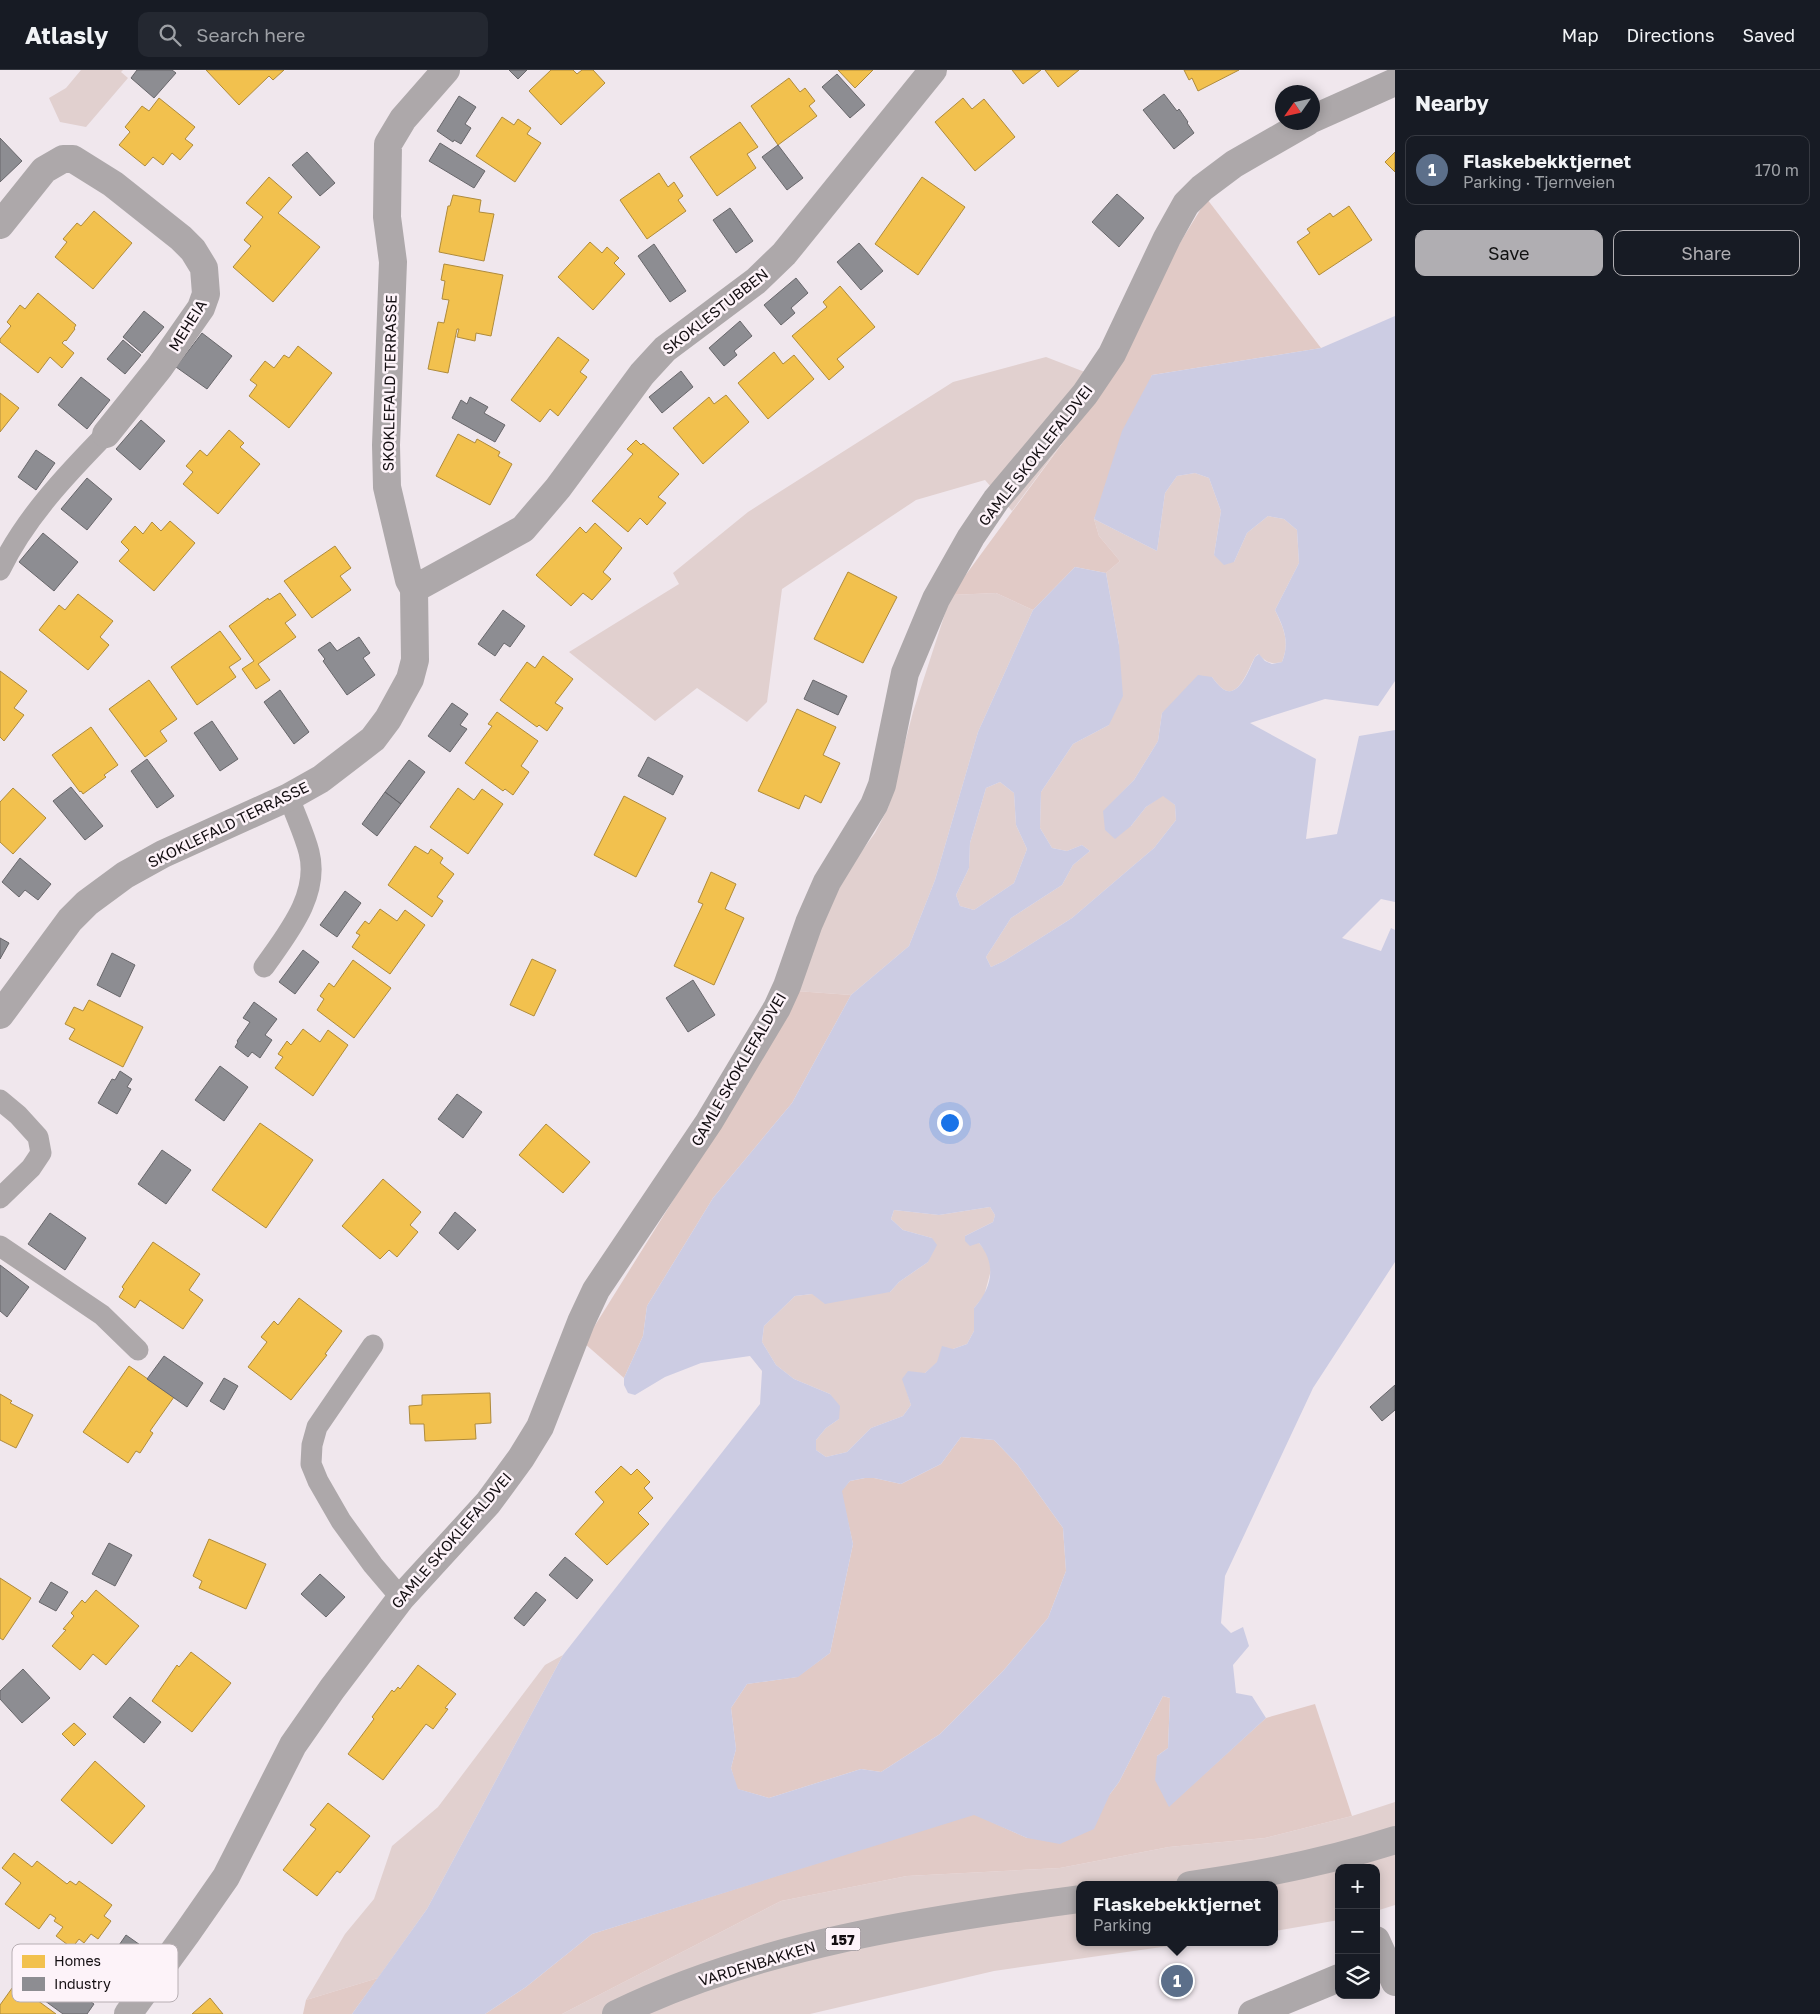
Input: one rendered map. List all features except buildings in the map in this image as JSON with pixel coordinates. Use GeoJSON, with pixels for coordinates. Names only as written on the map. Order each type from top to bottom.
{"type":"FeatureCollection","features":[{"type":"Feature","properties":{"kind":"main road"},"geometry":{"type":"LineString","coordinates":[[1214,1881],[1302,1866],[1349,1862],[1395,1840]]}},
{"type":"Feature","properties":{"kind":"main road","name":"VARDENBAKKEN"},"geometry":{"type":"LineString","coordinates":[[616,2014],[726,1970],[814,1945],[906,1926],[1076,1900]]}},
{"type":"Feature","properties":{"kind":"street","name":"SKOKLEFALD TERRASSE"},"geometry":{"type":"LineString","coordinates":[[0,1015],[70,920],[87,903],[125,875],[163,854],[289,797],[321,779],[372,739],[388,719],[410,679],[415,660],[414,589],[409,580],[387,487],[386,445],[393,262],[387,217],[388,144],[403,119],[446,70]]}},
{"type":"Feature","properties":{"kind":"street","name":"SKOKLESTUBBEN"},"geometry":{"type":"LineString","coordinates":[[414,589],[523,529],[558,488],[642,374],[665,349],[756,280],[784,254],[933,70]]}},
{"type":"Feature","properties":{"kind":"street"},"geometry":{"type":"LineString","coordinates":[[1320,115],[1395,82]]}},
{"type":"Feature","properties":{"kind":"street","name":"GAMLE SKOKLEFALDVEI"},"geometry":{"type":"LineString","coordinates":[[178,1945],[226,1877],[293,1745],[338,1681],[401,1598],[488,1503],[521,1458],[540,1427],[581,1322],[596,1290],[610,1266],[709,1122],[777,1008],[809,922],[827,882],[874,805],[882,784],[905,673],[936,600],[971,537],[996,500],[1085,394],[1112,354],[1167,238],[1186,204],[1202,188],[1234,164],[1293,130]]}},
{"type":"Feature","properties":{"kind":"street","name":"MEHEIA"},"geometry":{"type":"LineString","coordinates":[[0,225],[44,170],[63,159],[73,159],[113,184],[181,238],[193,250],[204,268],[206,294],[201,308],[159,368],[106,434]]}},
{"type":"Feature","properties":{"kind":"street"},"geometry":{"type":"LineString","coordinates":[[1379,1954],[1395,1982]]}},
{"type":"Feature","properties":{"kind":"street"},"geometry":{"type":"LineString","coordinates":[[1252,2014],[1335,1980]]}},
{"type":"Feature","properties":{"kind":"street","name":"GAMLE SKOKLEFALDVEI"},"geometry":{"type":"LineString","coordinates":[[128,2014],[137,2002]]}},
{"type":"Feature","properties":{"kind":"lane","name":"MEHEIA"},"geometry":{"type":"LineString","coordinates":[[0,570],[25,529],[68,474],[106,434]]}},
{"type":"Feature","properties":{"kind":"lane"},"geometry":{"type":"LineString","coordinates":[[264,967],[299,914],[309,890],[309,852],[289,797]]}},
{"type":"Feature","properties":{"kind":"lane"},"geometry":{"type":"LineString","coordinates":[[0,1100],[18,1115],[38,1137],[41,1153],[31,1168],[0,1198]]}},
{"type":"Feature","properties":{"kind":"lane"},"geometry":{"type":"LineString","coordinates":[[0,1246],[102,1316],[138,1350]]}},
{"type":"Feature","properties":{"kind":"lane"},"geometry":{"type":"LineString","coordinates":[[373,1344],[317,1427],[312,1445],[311,1464],[318,1481],[341,1521],[373,1565],[401,1598]]}},
{"type":"Feature","properties":{"kind":"shaded area"},"geometry":{"type":"Polygon","coordinates":[[[81,70],[123,70],[121,72],[128,78],[86,127],[60,122],[49,98],[66,88],[81,70]]]}},
{"type":"Feature","properties":{"kind":"shaded area"},"geometry":{"type":"Polygon","coordinates":[[[1207,199],[1321,348],[1152,375],[1094,519],[1099,536],[1120,561],[1106,573],[1075,567],[1033,610],[996,593],[951,595],[1108,381],[1149,293],[1207,199]]]}},
{"type":"Feature","properties":{"kind":"shaded area"},"geometry":{"type":"Polygon","coordinates":[[[1046,357],[1108,381],[1012,511],[985,480],[916,500],[782,589],[767,702],[747,722],[697,688],[655,721],[569,652],[679,584],[673,573],[748,512],[953,382],[1046,357]]]}},
{"type":"Feature","properties":{"kind":"shaded area"},"geometry":{"type":"Polygon","coordinates":[[[1195,473],[1209,478],[1221,511],[1214,555],[1234,562],[1247,533],[1268,516],[1284,519],[1297,530],[1299,563],[1275,610],[1286,642],[1282,662],[1269,662],[1258,654],[1243,681],[1234,690],[1223,689],[1212,677],[1162,713],[1158,741],[1134,780],[1104,811],[1131,826],[1146,807],[1163,795],[1175,805],[1176,820],[1154,848],[1072,918],[1004,961],[991,967],[986,957],[1011,918],[1062,885],[1073,865],[1090,851],[1082,845],[1067,851],[1052,848],[1040,828],[1041,792],[1073,744],[1109,725],[1119,645],[1106,573],[1120,561],[1099,536],[1094,519],[1157,551],[1165,493],[1177,476],[1195,473]]]}},
{"type":"Feature","properties":{"kind":"shaded area"},"geometry":{"type":"Polygon","coordinates":[[[996,593],[1033,610],[978,732],[935,880],[909,946],[851,995],[796,991],[819,929],[848,870],[875,833],[888,808],[913,712],[951,595],[996,593]]]}},
{"type":"Feature","properties":{"kind":"shaded area"},"geometry":{"type":"Polygon","coordinates":[[[1000,782],[1014,793],[1016,825],[1027,849],[1014,883],[974,910],[960,906],[956,895],[969,868],[970,843],[986,788],[1000,782]]]}},
{"type":"Feature","properties":{"kind":"shaded area"},"geometry":{"type":"Polygon","coordinates":[[[796,991],[851,995],[792,1103],[713,1198],[647,1306],[643,1336],[624,1378],[584,1343],[697,1162],[796,991]]]}},
{"type":"Feature","properties":{"kind":"shaded area"},"geometry":{"type":"Polygon","coordinates":[[[990,1207],[995,1215],[993,1222],[965,1236],[979,1243],[988,1254],[991,1270],[984,1296],[974,1308],[974,1331],[967,1344],[953,1349],[925,1373],[903,1379],[911,1405],[903,1416],[871,1428],[847,1452],[826,1457],[816,1450],[816,1440],[826,1428],[839,1419],[830,1394],[794,1379],[776,1365],[762,1342],[764,1326],[795,1296],[890,1292],[899,1282],[928,1262],[932,1238],[903,1230],[891,1219],[894,1210],[939,1215],[990,1207]]]}},
{"type":"Feature","properties":{"kind":"shaded area"},"geometry":{"type":"Polygon","coordinates":[[[961,1437],[994,1440],[1017,1464],[1063,1528],[1066,1571],[1048,1618],[1003,1671],[940,1734],[881,1772],[861,1769],[769,1798],[737,1789],[731,1768],[736,1749],[731,1708],[747,1684],[797,1677],[830,1653],[853,1544],[841,1491],[850,1481],[865,1478],[901,1484],[941,1464],[961,1437]]]}},
{"type":"Feature","properties":{"kind":"shaded area"},"geometry":{"type":"Polygon","coordinates":[[[563,1655],[427,1909],[378,1978],[306,2000],[345,1934],[374,1899],[392,1846],[438,1807],[545,1665],[563,1655]]]}},
{"type":"Feature","properties":{"kind":"shaded area"},"geometry":{"type":"Polygon","coordinates":[[[1163,1696],[1170,1698],[1168,1748],[1157,1756],[1169,1806],[1266,1718],[1315,1704],[1352,1816],[1265,1838],[1169,1847],[1060,1868],[907,1876],[781,1901],[562,2014],[485,2014],[526,1987],[592,1934],[974,1814],[1027,1838],[1110,1794],[1119,1782],[1163,1696]]]}},
{"type":"Feature","properties":{"kind":"shaded area"},"geometry":{"type":"Polygon","coordinates":[[[1395,1802],[1395,1905],[1380,1910],[1380,1864],[1335,1864],[1335,1921],[1278,1930],[1278,1881],[1076,1881],[1076,1946],[1169,1946],[994,1971],[810,2014],[562,2014],[781,1901],[907,1876],[1060,1868],[1169,1847],[1265,1838],[1352,1816],[1395,1802]]]}},
{"type":"Feature","properties":{"kind":"shaded area"},"geometry":{"type":"Polygon","coordinates":[[[378,1978],[352,2014],[303,2014],[306,2000],[378,1978]]]}},
{"type":"Feature","properties":{"kind":"water"},"geometry":{"type":"Polygon","coordinates":[[[1395,316],[1395,681],[1378,706],[1325,699],[1250,723],[1316,759],[1306,839],[1337,834],[1359,736],[1395,730],[1395,902],[1381,899],[1342,938],[1381,951],[1391,928],[1395,930],[1395,1262],[1313,1388],[1225,1576],[1221,1623],[1231,1633],[1243,1627],[1249,1646],[1233,1665],[1236,1693],[1252,1696],[1266,1718],[1169,1807],[1155,1780],[1157,1756],[1168,1748],[1170,1698],[1163,1696],[1119,1782],[1110,1794],[1094,1829],[1060,1844],[1027,1838],[974,1815],[592,1934],[526,1987],[485,2014],[352,2014],[427,1909],[563,1655],[760,1404],[762,1371],[750,1356],[701,1363],[665,1377],[635,1395],[628,1393],[624,1385],[624,1378],[643,1336],[647,1306],[713,1198],[792,1103],[851,995],[909,946],[935,880],[978,732],[1033,610],[1075,567],[1106,573],[1119,645],[1123,696],[1109,725],[1073,744],[1041,792],[1040,828],[1052,848],[1067,851],[1082,845],[1090,851],[1073,865],[1062,885],[1011,918],[986,957],[991,967],[1004,961],[1072,918],[1154,848],[1176,820],[1175,805],[1163,796],[1146,807],[1131,826],[1115,839],[1105,830],[1103,811],[1134,780],[1158,741],[1162,713],[1198,675],[1212,677],[1223,689],[1229,691],[1239,686],[1255,657],[1259,654],[1265,661],[1272,664],[1282,662],[1286,642],[1275,610],[1299,563],[1297,530],[1284,519],[1268,516],[1247,533],[1234,562],[1224,565],[1214,555],[1221,511],[1209,478],[1195,473],[1177,476],[1165,493],[1157,551],[1094,519],[1122,431],[1152,375],[1321,348],[1395,316]],[[1000,782],[986,788],[970,843],[969,868],[956,895],[960,906],[974,910],[1014,883],[1027,849],[1016,825],[1014,793],[1000,782]],[[990,1207],[939,1215],[894,1210],[891,1219],[903,1230],[932,1238],[937,1245],[928,1262],[899,1282],[890,1292],[825,1304],[812,1294],[795,1296],[764,1326],[762,1342],[776,1365],[794,1379],[830,1394],[840,1406],[839,1419],[826,1428],[816,1440],[816,1450],[826,1457],[847,1452],[871,1428],[903,1416],[911,1405],[902,1379],[908,1371],[925,1373],[937,1362],[942,1346],[953,1349],[967,1344],[974,1331],[974,1308],[985,1292],[990,1276],[990,1268],[985,1251],[979,1243],[970,1246],[965,1241],[965,1236],[993,1222],[995,1215],[990,1207]],[[961,1437],[941,1464],[901,1484],[865,1478],[850,1481],[842,1491],[853,1544],[830,1653],[798,1677],[747,1684],[731,1708],[736,1749],[731,1768],[738,1789],[769,1798],[861,1769],[881,1772],[940,1734],[1003,1671],[1048,1618],[1066,1571],[1063,1528],[1017,1464],[994,1440],[961,1437]]]}},
{"type":"Feature","properties":{"kind":"place","name":"Flaskebekktjernet"},"geometry":{"type":"Point","coordinates":[1177,1981]}}]}
